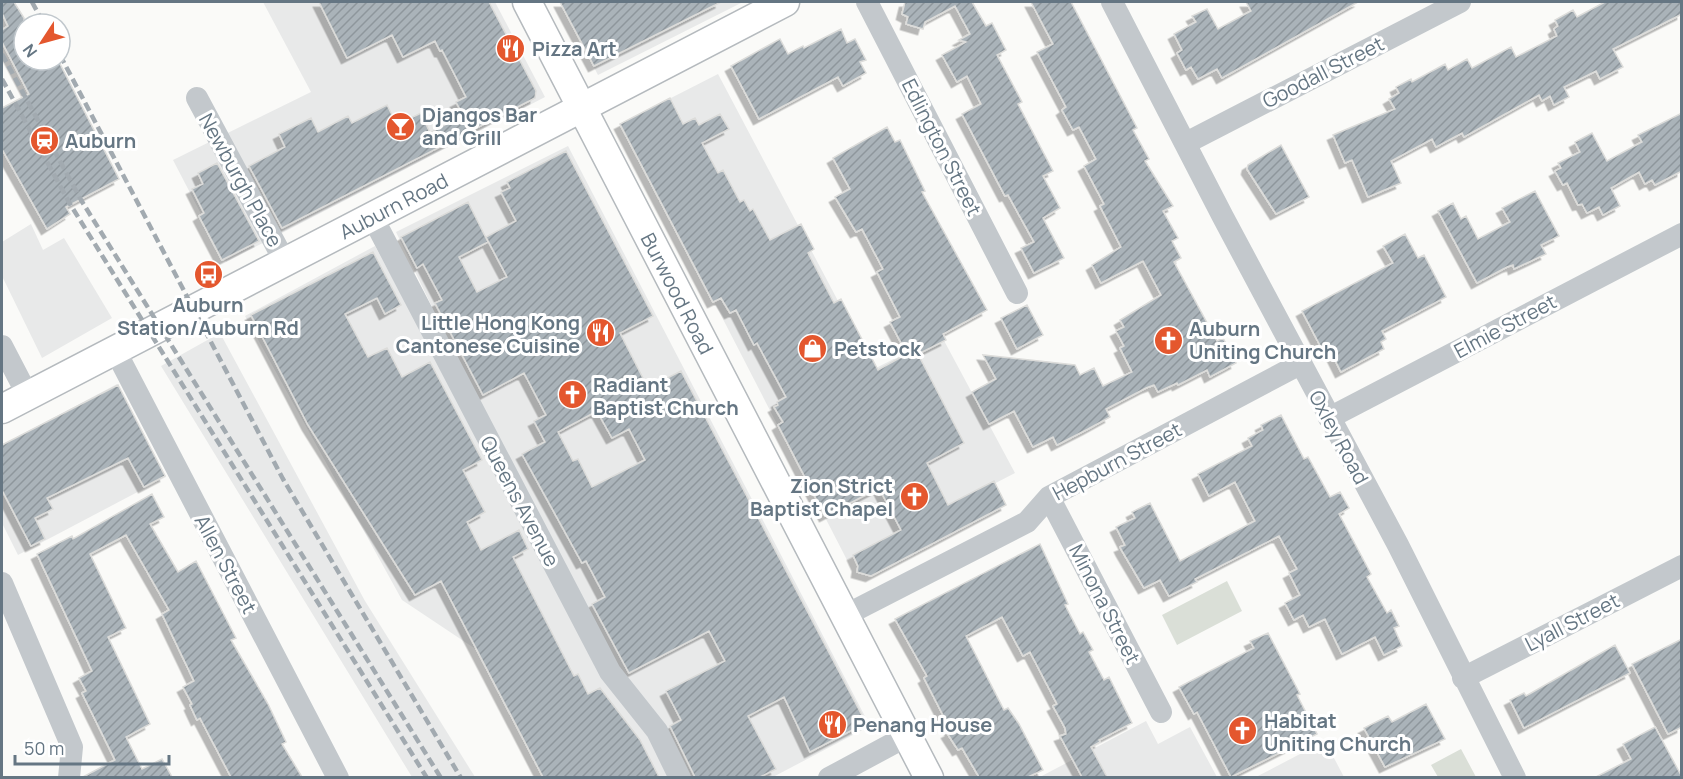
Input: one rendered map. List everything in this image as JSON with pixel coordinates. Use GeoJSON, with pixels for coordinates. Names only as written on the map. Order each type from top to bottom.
{"type":"FeatureCollection","features":[{"type":"Feature","properties":{"kind":"main road","name":"Burwood Road"},"geometry":{"type":"LineString","coordinates":[[526,2],[929,777]]}},
{"type":"Feature","properties":{"kind":"main road","name":"Auburn Road"},"geometry":{"type":"LineString","coordinates":[[2,409],[581,109],[769,5]]}},
{"type":"Feature","properties":{"kind":"street","name":"Edlington Street"},"geometry":{"type":"LineString","coordinates":[[867,2],[1017,293]]}},
{"type":"Feature","properties":{"kind":"street","name":"Oxley Road"},"geometry":{"type":"LineString","coordinates":[[1112,2],[1300,364],[1398,545],[1463,678],[1515,777]]}},
{"type":"Feature","properties":{"kind":"street","name":"Goodall Street"},"geometry":{"type":"LineString","coordinates":[[1186,143],[1460,2]]}},
{"type":"Feature","properties":{"kind":"street","name":"Newburgh Place"},"geometry":{"type":"LineString","coordinates":[[197,98],[285,262]]}},
{"type":"Feature","properties":{"kind":"street","name":"Queens Avenue"},"geometry":{"type":"LineString","coordinates":[[372,216],[610,672],[657,731],[680,777]]}},
{"type":"Feature","properties":{"kind":"street","name":"Elmie Street"},"geometry":{"type":"LineString","coordinates":[[1329,418],[1682,234]]}},
{"type":"Feature","properties":{"kind":"street"},"geometry":{"type":"LineString","coordinates":[[2,346],[28,396]]}},
{"type":"Feature","properties":{"kind":"street","name":"Allen Street"},"geometry":{"type":"LineString","coordinates":[[115,350],[338,777]]}},
{"type":"Feature","properties":{"kind":"street","name":"Hepburn Street"},"geometry":{"type":"LineString","coordinates":[[844,616],[1027,522],[1049,497],[1300,364]]}},
{"type":"Feature","properties":{"kind":"street","name":"Minona Street"},"geometry":{"type":"LineString","coordinates":[[1049,497],[1161,712]]}},
{"type":"Feature","properties":{"kind":"street","name":"Lyall Street"},"geometry":{"type":"LineString","coordinates":[[1463,678],[1682,566]]}},
{"type":"Feature","properties":{"kind":"street"},"geometry":{"type":"LineString","coordinates":[[2,583],[72,747],[69,777]]}},
{"type":"Feature","properties":{"kind":"street"},"geometry":{"type":"LineString","coordinates":[[829,777],[907,735]]}},
{"type":"Feature","properties":{"kind":"shaded area"},"geometry":{"type":"Polygon","coordinates":[[[263,2],[495,2],[545,97],[226,262],[173,160],[311,92],[263,2]]]}},
{"type":"Feature","properties":{"kind":"shaded area"},"geometry":{"type":"Polygon","coordinates":[[[560,2],[743,2],[598,75],[560,2]]]}},
{"type":"Feature","properties":{"kind":"shaded area"},"geometry":{"type":"Polygon","coordinates":[[[718,74],[874,369],[941,335],[1015,473],[847,560],[622,123],[718,74]]]}},
{"type":"Feature","properties":{"kind":"shaded area"},"geometry":{"type":"Polygon","coordinates":[[[568,146],[870,726],[773,777],[545,777],[480,652],[402,600],[245,316],[375,246],[408,307],[433,309],[396,232],[568,146]]]}},
{"type":"Feature","properties":{"kind":"shaded area"},"geometry":{"type":"Polygon","coordinates":[[[31,224],[43,250],[64,238],[112,318],[42,358],[2,276],[2,242],[31,224]]]}},
{"type":"Feature","properties":{"kind":"shaded area"},"geometry":{"type":"Polygon","coordinates":[[[220,333],[365,601],[475,777],[412,777],[161,366],[220,333]]]}},
{"type":"Feature","properties":{"kind":"shaded area"},"geometry":{"type":"Polygon","coordinates":[[[117,384],[166,477],[18,555],[2,523],[2,445],[117,384]]]}},
{"type":"Feature","properties":{"kind":"shaded area"},"geometry":{"type":"Polygon","coordinates":[[[1227,581],[1242,611],[1177,645],[1162,615],[1227,581]]]}},
{"type":"Feature","properties":{"kind":"shaded area"},"geometry":{"type":"Polygon","coordinates":[[[1146,721],[1158,744],[1190,727],[1217,777],[1038,778],[1146,721]]]}},
{"type":"Feature","properties":{"kind":"shaded area"},"geometry":{"type":"Polygon","coordinates":[[[1325,741],[1344,777],[1256,777],[1325,741]]]}},
{"type":"Feature","properties":{"kind":"shaded area"},"geometry":{"type":"Polygon","coordinates":[[[1461,749],[1476,777],[1438,777],[1431,765],[1461,749]]]}},
{"type":"Feature","properties":{"kind":"building"},"geometry":{"type":"Polygon","coordinates":[[[2,2],[14,2],[20,12],[12,12],[12,61],[2,42],[2,30],[8,26],[2,13],[2,2]]]}},
{"type":"Feature","properties":{"kind":"building"},"geometry":{"type":"Polygon","coordinates":[[[319,2],[489,2],[536,91],[535,98],[282,228],[249,166],[285,147],[279,134],[311,118],[318,132],[348,116],[352,123],[387,105],[397,125],[421,113],[430,133],[463,115],[456,102],[466,97],[435,41],[403,57],[392,35],[347,58],[319,2]]]}},
{"type":"Feature","properties":{"kind":"building"},"geometry":{"type":"Polygon","coordinates":[[[560,2],[721,2],[594,66],[560,2]]]}},
{"type":"Feature","properties":{"kind":"building"},"geometry":{"type":"Polygon","coordinates":[[[905,2],[972,2],[986,26],[992,23],[1006,50],[997,55],[1022,102],[1018,104],[1053,171],[1043,176],[1060,208],[1043,218],[1064,258],[1034,273],[1021,248],[1034,242],[1008,195],[1005,196],[962,114],[981,104],[967,76],[957,82],[942,55],[966,42],[959,40],[970,34],[955,6],[925,22],[923,29],[906,24],[908,17],[902,14],[905,2]]]}},
{"type":"Feature","properties":{"kind":"building"},"geometry":{"type":"Polygon","coordinates":[[[1031,2],[1071,2],[1137,128],[1133,130],[1149,159],[1145,161],[1173,206],[1163,211],[1178,238],[1172,241],[1181,258],[1174,262],[1217,341],[1223,338],[1236,363],[1210,377],[1207,370],[1178,385],[1177,383],[1158,392],[1154,385],[1146,388],[1106,409],[1110,417],[1088,429],[1057,445],[1053,437],[1033,447],[1014,411],[989,424],[972,392],[996,379],[983,355],[1075,365],[1080,375],[1094,368],[1103,386],[1132,372],[1120,348],[1124,346],[1116,331],[1124,327],[1120,320],[1161,295],[1143,261],[1101,283],[1092,265],[1121,247],[1100,206],[1104,204],[1084,166],[1096,159],[1079,127],[1073,130],[1062,110],[1066,107],[1037,52],[1053,44],[1031,2]]]}},
{"type":"Feature","properties":{"kind":"building"},"geometry":{"type":"Polygon","coordinates":[[[1246,2],[1358,2],[1222,78],[1217,69],[1198,79],[1191,67],[1186,70],[1177,53],[1182,50],[1174,34],[1196,22],[1192,16],[1207,9],[1218,29],[1251,11],[1246,2]]]}},
{"type":"Feature","properties":{"kind":"building"},"geometry":{"type":"Polygon","coordinates":[[[1605,2],[1682,2],[1682,14],[1613,49],[1623,67],[1600,79],[1596,71],[1564,87],[1569,97],[1554,105],[1550,96],[1542,101],[1539,95],[1464,137],[1462,133],[1436,147],[1432,139],[1391,161],[1401,183],[1368,197],[1352,160],[1345,163],[1333,135],[1395,109],[1389,99],[1399,93],[1396,87],[1411,79],[1412,82],[1445,64],[1448,70],[1467,59],[1472,68],[1511,47],[1516,57],[1557,36],[1554,29],[1558,26],[1555,20],[1573,10],[1577,17],[1605,2]]]}},
{"type":"Feature","properties":{"kind":"building"},"geometry":{"type":"Polygon","coordinates":[[[841,29],[847,43],[855,39],[866,60],[860,62],[866,73],[843,86],[838,77],[759,119],[731,66],[780,39],[788,54],[841,29]]]}},
{"type":"Feature","properties":{"kind":"building"},"geometry":{"type":"Polygon","coordinates":[[[18,72],[64,72],[119,179],[66,207],[70,214],[47,229],[2,149],[2,108],[29,94],[18,72]]]}},
{"type":"Feature","properties":{"kind":"building"},"geometry":{"type":"Polygon","coordinates":[[[670,98],[683,124],[695,118],[699,125],[720,114],[729,129],[702,143],[718,173],[723,170],[740,202],[744,200],[750,211],[753,209],[770,240],[801,224],[814,249],[808,253],[834,303],[841,299],[878,370],[907,354],[890,322],[900,317],[877,272],[883,269],[862,229],[856,232],[835,197],[850,189],[833,158],[887,127],[895,142],[900,140],[925,191],[922,192],[987,310],[943,334],[946,340],[918,354],[964,443],[927,463],[948,505],[994,481],[1006,505],[871,576],[857,572],[858,566],[853,555],[901,530],[879,488],[825,516],[778,425],[783,422],[774,407],[778,405],[777,402],[786,397],[757,343],[754,345],[736,310],[730,313],[721,298],[713,302],[620,124],[670,98]]]}},
{"type":"Feature","properties":{"kind":"building"},"geometry":{"type":"Polygon","coordinates":[[[1682,113],[1682,171],[1655,185],[1652,180],[1645,184],[1639,172],[1611,188],[1620,206],[1603,215],[1599,207],[1587,213],[1582,204],[1578,205],[1567,183],[1563,185],[1555,171],[1561,168],[1558,163],[1580,152],[1575,142],[1592,133],[1607,161],[1642,142],[1638,135],[1682,113]]]}},
{"type":"Feature","properties":{"kind":"building"},"geometry":{"type":"Polygon","coordinates":[[[1281,145],[1309,197],[1276,214],[1247,169],[1248,165],[1281,145]]]}},
{"type":"Feature","properties":{"kind":"building"},"geometry":{"type":"Polygon","coordinates":[[[566,151],[653,316],[620,333],[648,388],[681,371],[866,723],[810,752],[784,697],[748,716],[776,769],[760,777],[695,777],[670,726],[681,720],[666,691],[725,661],[709,631],[629,673],[592,604],[605,597],[586,561],[582,563],[522,454],[545,442],[534,421],[546,415],[524,373],[483,395],[435,303],[442,300],[423,264],[417,268],[401,237],[468,202],[488,242],[459,257],[477,292],[507,277],[486,237],[516,221],[501,192],[510,188],[507,182],[566,151]],[[597,411],[558,432],[573,461],[578,459],[592,487],[645,460],[629,429],[612,438],[597,411]]]}},
{"type":"Feature","properties":{"kind":"building"},"geometry":{"type":"Polygon","coordinates":[[[217,163],[259,241],[222,260],[199,216],[204,213],[192,189],[203,184],[198,173],[217,163]]]}},
{"type":"Feature","properties":{"kind":"building"},"geometry":{"type":"Polygon","coordinates":[[[1535,191],[1559,236],[1541,245],[1546,254],[1514,269],[1513,265],[1507,267],[1477,283],[1438,211],[1453,203],[1461,219],[1466,216],[1478,239],[1510,222],[1502,208],[1535,191]]]}},
{"type":"Feature","properties":{"kind":"building"},"geometry":{"type":"Polygon","coordinates":[[[1405,234],[1418,258],[1424,255],[1446,297],[1382,331],[1386,339],[1381,342],[1384,349],[1341,372],[1330,350],[1324,353],[1302,311],[1393,263],[1383,246],[1405,234]]]}},
{"type":"Feature","properties":{"kind":"building"},"geometry":{"type":"Polygon","coordinates":[[[373,252],[401,305],[385,314],[377,298],[345,314],[368,357],[387,348],[402,377],[430,362],[482,460],[463,470],[485,512],[467,522],[481,550],[519,530],[528,549],[513,557],[574,676],[578,674],[588,694],[600,688],[640,740],[659,777],[543,777],[441,581],[415,595],[308,425],[251,315],[373,252]]]}},
{"type":"Feature","properties":{"kind":"building"},"geometry":{"type":"Polygon","coordinates":[[[1027,305],[1043,335],[1017,349],[1001,318],[1027,305]]]}},
{"type":"Feature","properties":{"kind":"building"},"geometry":{"type":"Polygon","coordinates":[[[118,385],[165,476],[144,487],[128,458],[47,498],[53,509],[35,518],[45,539],[31,546],[2,490],[2,445],[118,385]]]}},
{"type":"Feature","properties":{"kind":"building"},"geometry":{"type":"Polygon","coordinates":[[[1281,415],[1304,459],[1308,457],[1330,497],[1340,492],[1349,508],[1339,514],[1371,574],[1367,577],[1387,613],[1391,610],[1399,626],[1394,628],[1402,646],[1384,655],[1375,637],[1342,654],[1325,619],[1309,627],[1303,615],[1294,620],[1285,603],[1300,595],[1289,573],[1297,569],[1279,536],[1195,579],[1197,582],[1169,596],[1160,580],[1144,588],[1120,547],[1125,545],[1116,527],[1135,518],[1132,512],[1150,503],[1180,561],[1255,521],[1235,482],[1209,496],[1198,474],[1252,446],[1248,438],[1263,430],[1261,425],[1281,415]]]}},
{"type":"Feature","properties":{"kind":"building"},"geometry":{"type":"Polygon","coordinates":[[[152,494],[164,517],[150,524],[178,572],[196,561],[236,638],[231,640],[268,704],[286,742],[282,744],[302,777],[231,777],[200,718],[197,720],[183,687],[194,681],[162,614],[169,610],[126,535],[90,554],[126,628],[108,637],[150,724],[126,737],[142,769],[162,759],[172,777],[83,777],[115,760],[82,693],[86,691],[79,678],[92,671],[37,554],[72,536],[73,539],[152,494]]]}},
{"type":"Feature","properties":{"kind":"building"},"geometry":{"type":"Polygon","coordinates":[[[1040,544],[1068,604],[1065,605],[1080,634],[1083,632],[1093,650],[1089,652],[1104,680],[1109,677],[1132,723],[1099,740],[1100,742],[1091,747],[1107,777],[1082,777],[1060,736],[1066,734],[1053,706],[1057,704],[1030,652],[1023,656],[1002,617],[966,636],[1004,710],[1008,708],[1019,724],[1043,770],[1028,777],[979,777],[962,748],[958,750],[947,733],[951,731],[924,678],[927,676],[895,619],[1040,544]]]}},
{"type":"Feature","properties":{"kind":"building","name":"Habitat Uniting Church"},"geometry":{"type":"Polygon","coordinates":[[[1268,633],[1300,694],[1297,695],[1317,734],[1231,777],[1197,712],[1194,714],[1179,687],[1254,648],[1250,641],[1268,633]]]}},
{"type":"Feature","properties":{"kind":"building"},"geometry":{"type":"Polygon","coordinates":[[[1682,639],[1682,727],[1668,734],[1632,664],[1682,639]]]}},
{"type":"Feature","properties":{"kind":"building"},"geometry":{"type":"Polygon","coordinates":[[[1615,645],[1630,673],[1524,728],[1510,700],[1524,693],[1526,696],[1615,645]]]}},
{"type":"Feature","properties":{"kind":"building"},"geometry":{"type":"Polygon","coordinates":[[[1426,704],[1445,739],[1385,767],[1364,728],[1388,716],[1392,722],[1426,704]]]}},
{"type":"Feature","properties":{"kind":"building"},"geometry":{"type":"Polygon","coordinates":[[[1655,727],[1682,777],[1596,777],[1631,759],[1623,744],[1655,727]]]}},
{"type":"Feature","properties":{"kind":"railway"},"geometry":{"type":"LineString","coordinates":[[32,2],[37,12]]}},
{"type":"Feature","properties":{"kind":"railway"},"geometry":{"type":"LineString","coordinates":[[2,54],[81,200],[441,778]]}},
{"type":"Feature","properties":{"kind":"railway"},"geometry":{"type":"LineString","coordinates":[[69,72],[283,479],[461,778]]}},
{"type":"Feature","properties":{"kind":"railway"},"geometry":{"type":"LineString","coordinates":[[2,79],[70,204],[427,778]]}},
{"type":"Feature","properties":{"kind":"place","name":"Pizza Art"},"geometry":{"type":"Point","coordinates":[511,48]}},
{"type":"Feature","properties":{"kind":"place","name":"Djangos Bar and Grill"},"geometry":{"type":"Point","coordinates":[401,126]}},
{"type":"Feature","properties":{"kind":"place","name":"Auburn"},"geometry":{"type":"Point","coordinates":[44,140]}},
{"type":"Feature","properties":{"kind":"place","name":"Auburn Station/Auburn Rd"},"geometry":{"type":"Point","coordinates":[208,274]}},
{"type":"Feature","properties":{"kind":"place","name":"Little Hong Kong Cantonese Cuisine"},"geometry":{"type":"Point","coordinates":[601,333]}},
{"type":"Feature","properties":{"kind":"place","name":"Auburn Uniting Church"},"geometry":{"type":"Point","coordinates":[1168,340]}},
{"type":"Feature","properties":{"kind":"place","name":"Petstock"},"geometry":{"type":"Point","coordinates":[813,348]}},
{"type":"Feature","properties":{"kind":"place","name":"Radiant Baptist Church"},"geometry":{"type":"Point","coordinates":[572,395]}},
{"type":"Feature","properties":{"kind":"place","name":"Zion Strict Baptist Chapel"},"geometry":{"type":"Point","coordinates":[914,497]}},
{"type":"Feature","properties":{"kind":"place","name":"Penang House"},"geometry":{"type":"Point","coordinates":[832,724]}},
{"type":"Feature","properties":{"kind":"place","name":"Habitat Uniting Church"},"geometry":{"type":"Point","coordinates":[1243,731]}}]}
